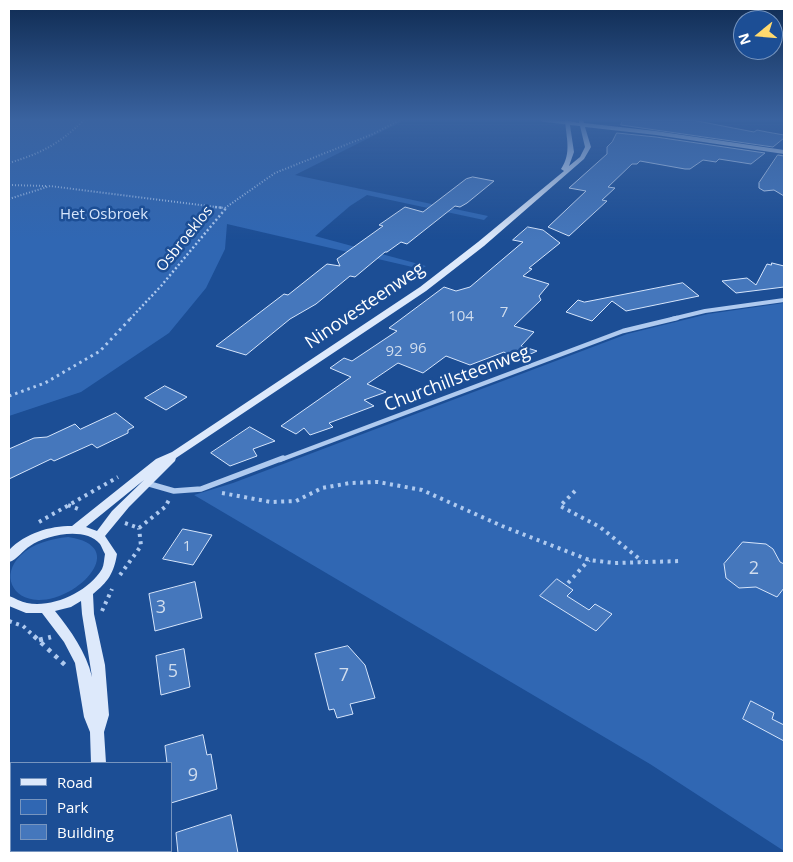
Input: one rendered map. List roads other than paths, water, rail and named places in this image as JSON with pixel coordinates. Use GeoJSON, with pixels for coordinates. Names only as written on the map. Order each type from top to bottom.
{"type":"FeatureCollection","features":[{"type":"Feature","properties":{"kind":"main road","name":"Ninovesteenweg"},"geometry":{"type":"LineString","coordinates":[[76,529],[135,478],[176,454],[423,289],[481,244],[563,172],[570,160]]}},
{"type":"Feature","properties":{"kind":"main road","name":"Ninovesteenweg"},"geometry":{"type":"LineString","coordinates":[[563,172],[569,170],[579,160]]}},
{"type":"Feature","properties":{"kind":"main road","name":"Ninovesteenweg"},"geometry":{"type":"LineString","coordinates":[[99,536],[135,478]]}},
{"type":"Feature","properties":{"kind":"main road"},"geometry":{"type":"LineString","coordinates":[[9,558],[25,543],[41,535],[59,530],[76,529],[99,536],[108,545],[111,556],[108,568],[100,581],[87,593],[67,604],[46,609],[29,609],[9,601]]}},
{"type":"Feature","properties":{"kind":"main road"},"geometry":{"type":"LineString","coordinates":[[87,593],[88,614],[98,665],[102,715],[97,732],[98,762]]}},
{"type":"Feature","properties":{"kind":"main road"},"geometry":{"type":"LineString","coordinates":[[46,609],[64,632],[90,719],[97,732]]}},
{"type":"Feature","properties":{"kind":"street","name":"Churchillsteenweg"},"geometry":{"type":"LineString","coordinates":[[135,478],[174,491],[201,489],[623,331],[705,311],[784,300]]}},
{"type":"Feature","properties":{"kind":"street"},"geometry":{"type":"LineString","coordinates":[[77,673],[98,665]]}},
{"type":"Feature","properties":{"kind":"park label","name":"Het Osbroek"},"geometry":{"type":"Point","coordinates":[104,215]}}]}
